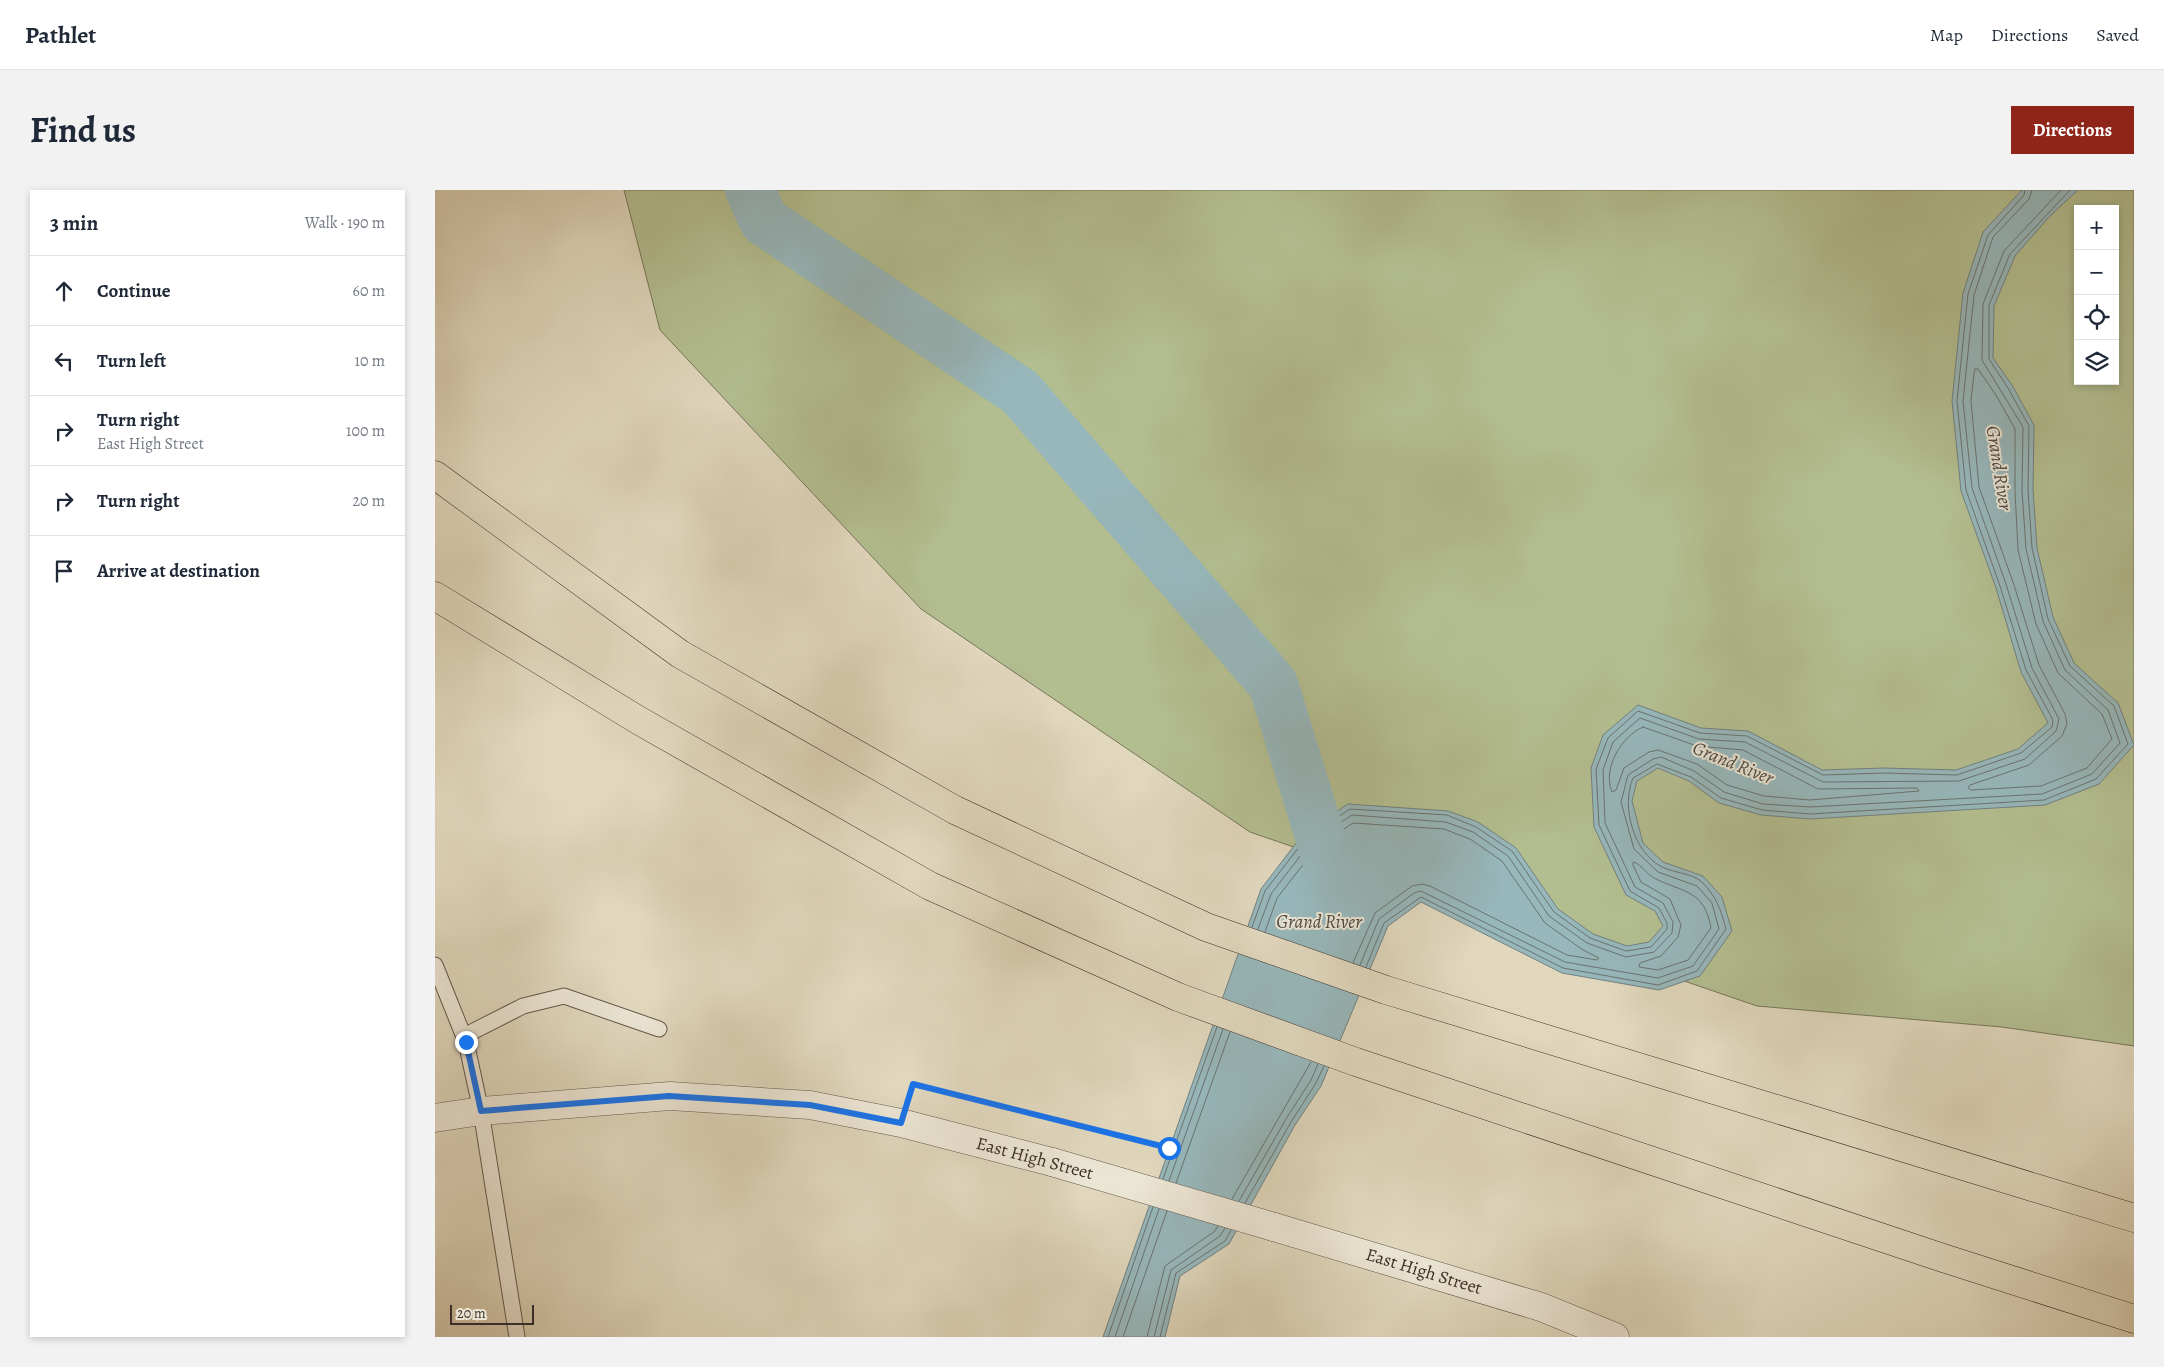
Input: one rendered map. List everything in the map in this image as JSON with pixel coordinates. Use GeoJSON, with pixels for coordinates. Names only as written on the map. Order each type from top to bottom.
{"type":"FeatureCollection","features":[{"type":"Feature","properties":{"kind":"highway"},"geometry":{"type":"LineString","coordinates":[[435,475],[680,654],[955,810],[1206,927],[1386,990],[2134,1218]]}},
{"type":"Feature","properties":{"kind":"highway"},"geometry":{"type":"LineString","coordinates":[[435,596],[638,720],[930,886],[1178,997],[1356,1062],[2134,1319]]}},
{"type":"Feature","properties":{"kind":"street","name":"East High Street"},"geometry":{"type":"LineString","coordinates":[[435,1118],[481,1111],[669,1096],[810,1105],[901,1123],[1052,1162],[1541,1307],[1615,1337]]}},
{"type":"Feature","properties":{"kind":"lane"},"geometry":{"type":"LineString","coordinates":[[435,965],[464,1036],[481,1111],[517,1337]]}},
{"type":"Feature","properties":{"kind":"lane"},"geometry":{"type":"LineString","coordinates":[[464,1036],[523,1006],[564,996],[659,1029]]}},
{"type":"Feature","properties":{"kind":"path"},"geometry":{"type":"LineString","coordinates":[[901,1123],[913,1084],[1169,1148]]}},
{"type":"Feature","properties":{"kind":"green space"},"geometry":{"type":"Polygon","coordinates":[[[624,190],[2134,190],[2134,1046],[2002,1027],[1757,1006],[1250,832],[921,609],[660,330],[624,190]]]}},
{"type":"Feature","properties":{"kind":"water","name":"Grand River"},"geometry":{"type":"Polygon","coordinates":[[[2022,190],[2078,190],[2050,216],[2015,256],[1994,306],[1993,358],[2012,385],[2034,425],[2033,490],[2037,548],[2053,617],[2074,663],[2118,703],[2134,745],[2099,784],[2045,805],[1810,819],[1761,815],[1719,803],[1689,781],[1658,768],[1637,781],[1632,801],[1643,843],[1663,862],[1703,876],[1722,897],[1732,931],[1700,976],[1659,990],[1562,973],[1421,902],[1388,926],[1321,1086],[1295,1125],[1229,1244],[1180,1276],[1165,1337],[1103,1337],[1261,889],[1303,834],[1348,804],[1448,811],[1478,822],[1516,848],[1558,909],[1593,934],[1627,946],[1649,942],[1663,926],[1655,911],[1626,895],[1594,827],[1591,768],[1603,735],[1638,705],[1701,728],[1748,731],[1822,770],[1884,768],[1956,770],[2018,749],[2048,723],[2021,672],[1996,588],[1961,491],[1952,401],[1963,293],[1983,232],[2022,190]]]}},
{"type":"Feature","properties":{"kind":"waterway"},"geometry":{"type":"LineString","coordinates":[[750,190],[764,221],[1020,392],[1273,684],[1330,869]]}},
{"type":"Feature","properties":{"kind":"route"},"geometry":{"type":"LineString","coordinates":[[466,1042],[481,1111],[669,1096],[810,1105],[901,1123],[913,1084],[1169,1148]]}}]}
